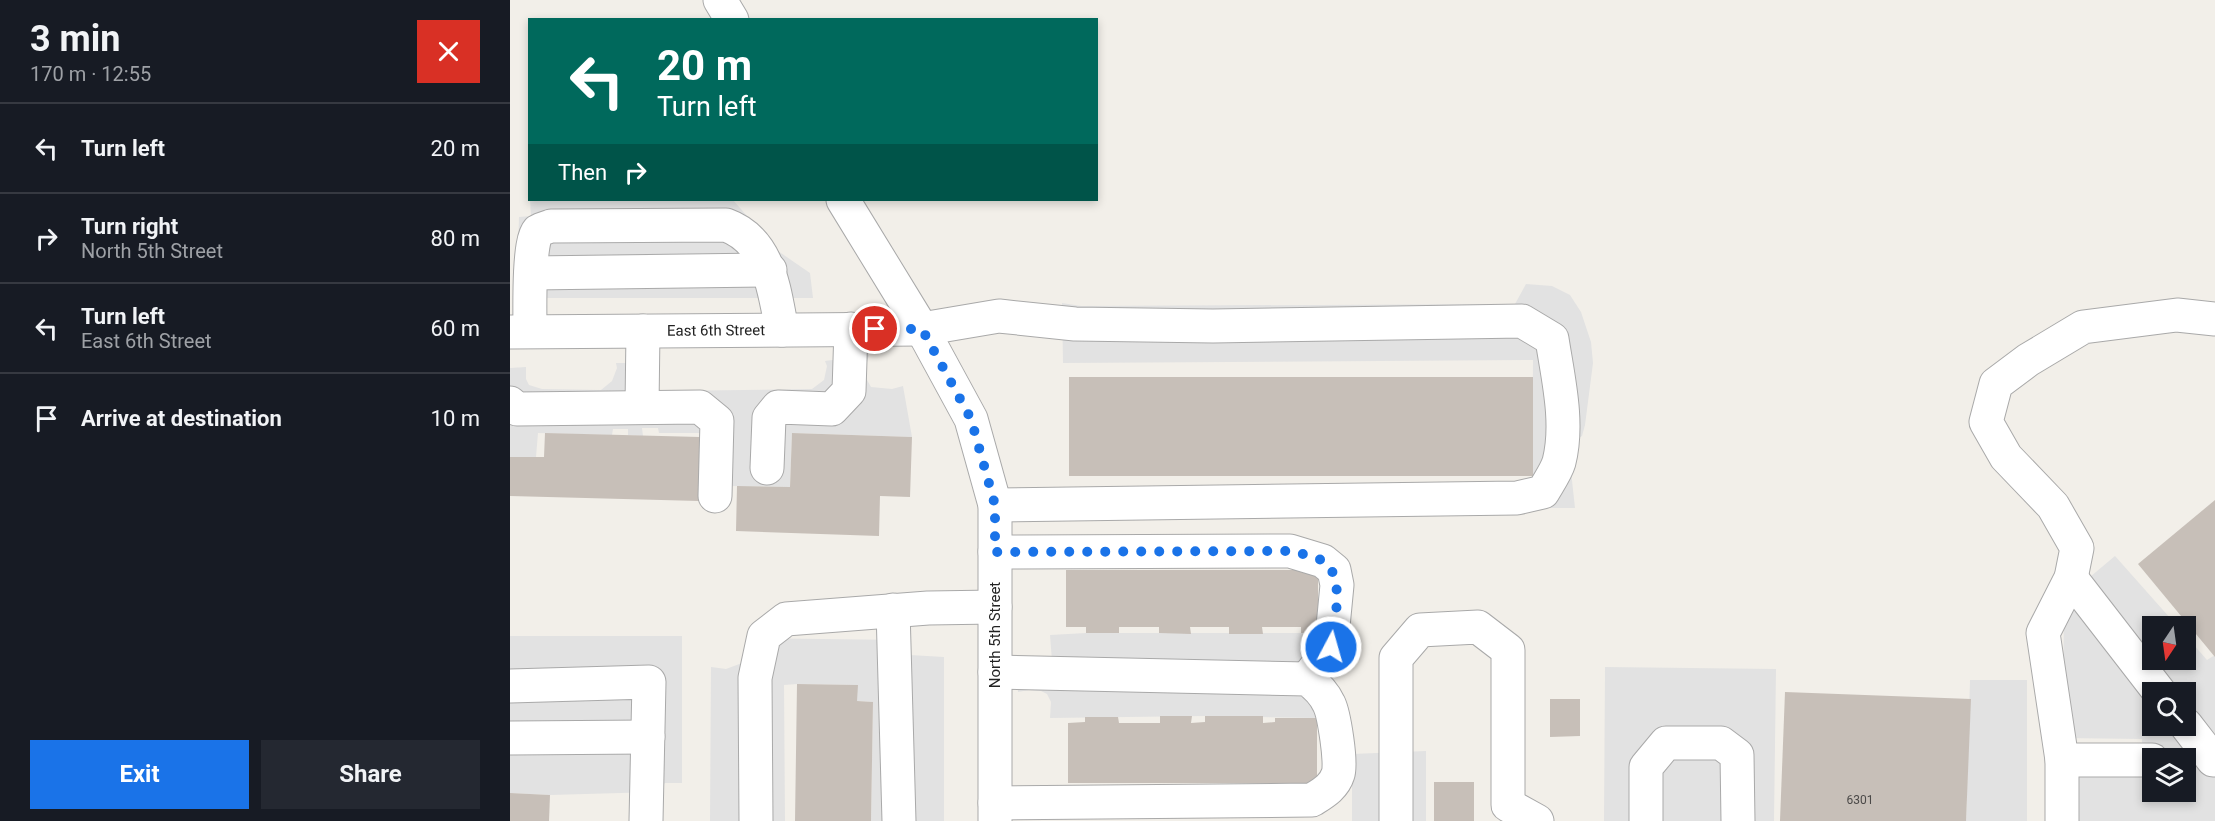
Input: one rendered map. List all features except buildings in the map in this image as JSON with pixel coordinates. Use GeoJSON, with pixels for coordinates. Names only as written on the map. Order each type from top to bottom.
{"type":"FeatureCollection","features":[{"type":"Feature","properties":{"kind":"street"},"geometry":{"type":"LineString","coordinates":[[720,0],[731,18]]}},
{"type":"Feature","properties":{"kind":"street","name":"North 5th Street"},"geometry":{"type":"LineString","coordinates":[[844,201],[922,329],[971,419],[995,505],[995,812]]}},
{"type":"Feature","properties":{"kind":"street"},"geometry":{"type":"LineString","coordinates":[[520,331],[535,238],[539,231],[551,226],[563,225],[726,225],[738,229],[749,238],[770,270],[782,330]]}},
{"type":"Feature","properties":{"kind":"street"},"geometry":{"type":"LineString","coordinates":[[531,273],[770,270]]}},
{"type":"Feature","properties":{"kind":"street"},"geometry":{"type":"LineString","coordinates":[[2062,821],[2062,760],[2043,633],[2071,578],[2078,548],[2053,506],[2006,457],[1986,422],[1996,384],[2028,360],[2083,327],[2177,315],[2215,319]]}},
{"type":"Feature","properties":{"kind":"street","name":"East 6th Street"},"geometry":{"type":"LineString","coordinates":[[520,331],[922,329],[999,316],[1075,324],[1213,326],[1522,321],[1552,339],[1563,431],[1558,464],[1543,492],[1505,499],[995,505]]}},
{"type":"Feature","properties":{"kind":"street"},"geometry":{"type":"LineString","coordinates":[[767,468],[769,418],[778,407],[832,409],[849,391],[851,329]]}},
{"type":"Feature","properties":{"kind":"street"},"geometry":{"type":"LineString","coordinates":[[642,407],[643,331]]}},
{"type":"Feature","properties":{"kind":"street"},"geometry":{"type":"LineString","coordinates":[[510,403],[517,409],[699,406],[717,421],[715,496]]}},
{"type":"Feature","properties":{"kind":"street"},"geometry":{"type":"LineString","coordinates":[[995,552],[1290,551],[1323,561],[1334,570],[1337,585],[1331,647],[1307,679]]}},
{"type":"Feature","properties":{"kind":"street"},"geometry":{"type":"LineString","coordinates":[[2071,578],[2151,682]]}},
{"type":"Feature","properties":{"kind":"street"},"geometry":{"type":"LineString","coordinates":[[756,821],[755,678],[764,636],[786,619],[893,610],[994,607]]}},
{"type":"Feature","properties":{"kind":"street"},"geometry":{"type":"LineString","coordinates":[[893,610],[899,821]]}},
{"type":"Feature","properties":{"kind":"street"},"geometry":{"type":"LineString","coordinates":[[1396,821],[1396,658],[1420,630],[1478,627],[1508,651],[1508,805],[1537,821]]}},
{"type":"Feature","properties":{"kind":"street"},"geometry":{"type":"LineString","coordinates":[[994,672],[1307,679],[1320,689],[1330,705],[1340,755],[1339,773],[1330,788],[1312,800],[995,812]]}},
{"type":"Feature","properties":{"kind":"street"},"geometry":{"type":"LineString","coordinates":[[510,686],[649,682],[646,821]]}},
{"type":"Feature","properties":{"kind":"street"},"geometry":{"type":"LineString","coordinates":[[2193,736],[2207,760]]}},
{"type":"Feature","properties":{"kind":"street"},"geometry":{"type":"LineString","coordinates":[[510,738],[648,737]]}},
{"type":"Feature","properties":{"kind":"street"},"geometry":{"type":"LineString","coordinates":[[1646,821],[1646,767],[1666,743],[1721,743],[1737,755],[1738,821]]}},
{"type":"Feature","properties":{"kind":"street"},"geometry":{"type":"LineString","coordinates":[[2062,760],[2142,760]]}},
{"type":"Feature","properties":{"kind":"shaded area"},"geometry":{"type":"Polygon","coordinates":[[[530,201],[734,201],[778,251],[810,273],[813,298],[539,298],[510,320],[517,288],[519,217],[531,216],[530,201]]]}},
{"type":"Feature","properties":{"kind":"shaded area"},"geometry":{"type":"Polygon","coordinates":[[[1526,284],[1552,286],[1570,295],[1581,312],[1591,342],[1593,363],[1585,425],[1582,436],[1568,444],[1575,508],[1532,508],[1533,360],[1063,363],[1062,303],[1081,306],[1515,304],[1526,284]]]}},
{"type":"Feature","properties":{"kind":"shaded area"},"geometry":{"type":"Polygon","coordinates":[[[869,355],[865,369],[871,387],[892,389],[903,386],[912,437],[792,433],[790,487],[731,486],[700,433],[659,433],[658,428],[642,428],[643,436],[628,435],[628,429],[613,429],[612,435],[538,433],[536,457],[510,457],[510,368],[526,367],[526,379],[529,385],[542,389],[601,390],[612,381],[617,368],[616,363],[657,363],[657,384],[660,390],[664,391],[812,389],[824,380],[827,366],[825,361],[869,355]]]}},
{"type":"Feature","properties":{"kind":"shaded area"},"geometry":{"type":"Polygon","coordinates":[[[2115,556],[2168,616],[2142,616],[2142,670],[2196,670],[2196,647],[2207,660],[2215,655],[2215,821],[2062,821],[2062,760],[2142,759],[2142,802],[2196,802],[2196,748],[2142,748],[2142,739],[2063,738],[2064,592],[2090,577],[2115,556]]]}},
{"type":"Feature","properties":{"kind":"shaded area"},"geometry":{"type":"Polygon","coordinates":[[[1318,633],[1317,718],[1205,716],[1050,718],[1051,702],[1047,694],[1029,690],[1018,692],[1018,660],[1052,661],[1050,635],[1318,633]]]}},
{"type":"Feature","properties":{"kind":"shaded area"},"geometry":{"type":"Polygon","coordinates":[[[510,636],[682,636],[682,783],[665,783],[656,792],[550,795],[510,793],[510,636]]]}},
{"type":"Feature","properties":{"kind":"shaded area"},"geometry":{"type":"Polygon","coordinates":[[[750,638],[903,640],[910,655],[944,657],[944,821],[871,821],[873,702],[857,701],[857,685],[797,684],[784,685],[785,821],[710,821],[711,667],[726,669],[742,663],[750,638]]]}},
{"type":"Feature","properties":{"kind":"shaded area"},"geometry":{"type":"Polygon","coordinates":[[[1605,667],[1776,669],[1774,821],[1604,821],[1605,667]]]}},
{"type":"Feature","properties":{"kind":"shaded area"},"geometry":{"type":"Polygon","coordinates":[[[1970,680],[2027,680],[2027,821],[1966,821],[1970,680]]]}},
{"type":"Feature","properties":{"kind":"shaded area"},"geometry":{"type":"Polygon","coordinates":[[[1426,751],[1426,821],[1352,821],[1352,754],[1426,751]]]}},
{"type":"Feature","properties":{"kind":"route"},"geometry":{"type":"LineString","coordinates":[[875,329],[922,329],[971,419],[995,505],[995,552],[1290,551],[1306,555],[1323,561],[1334,570],[1337,585],[1331,647]]}}]}
